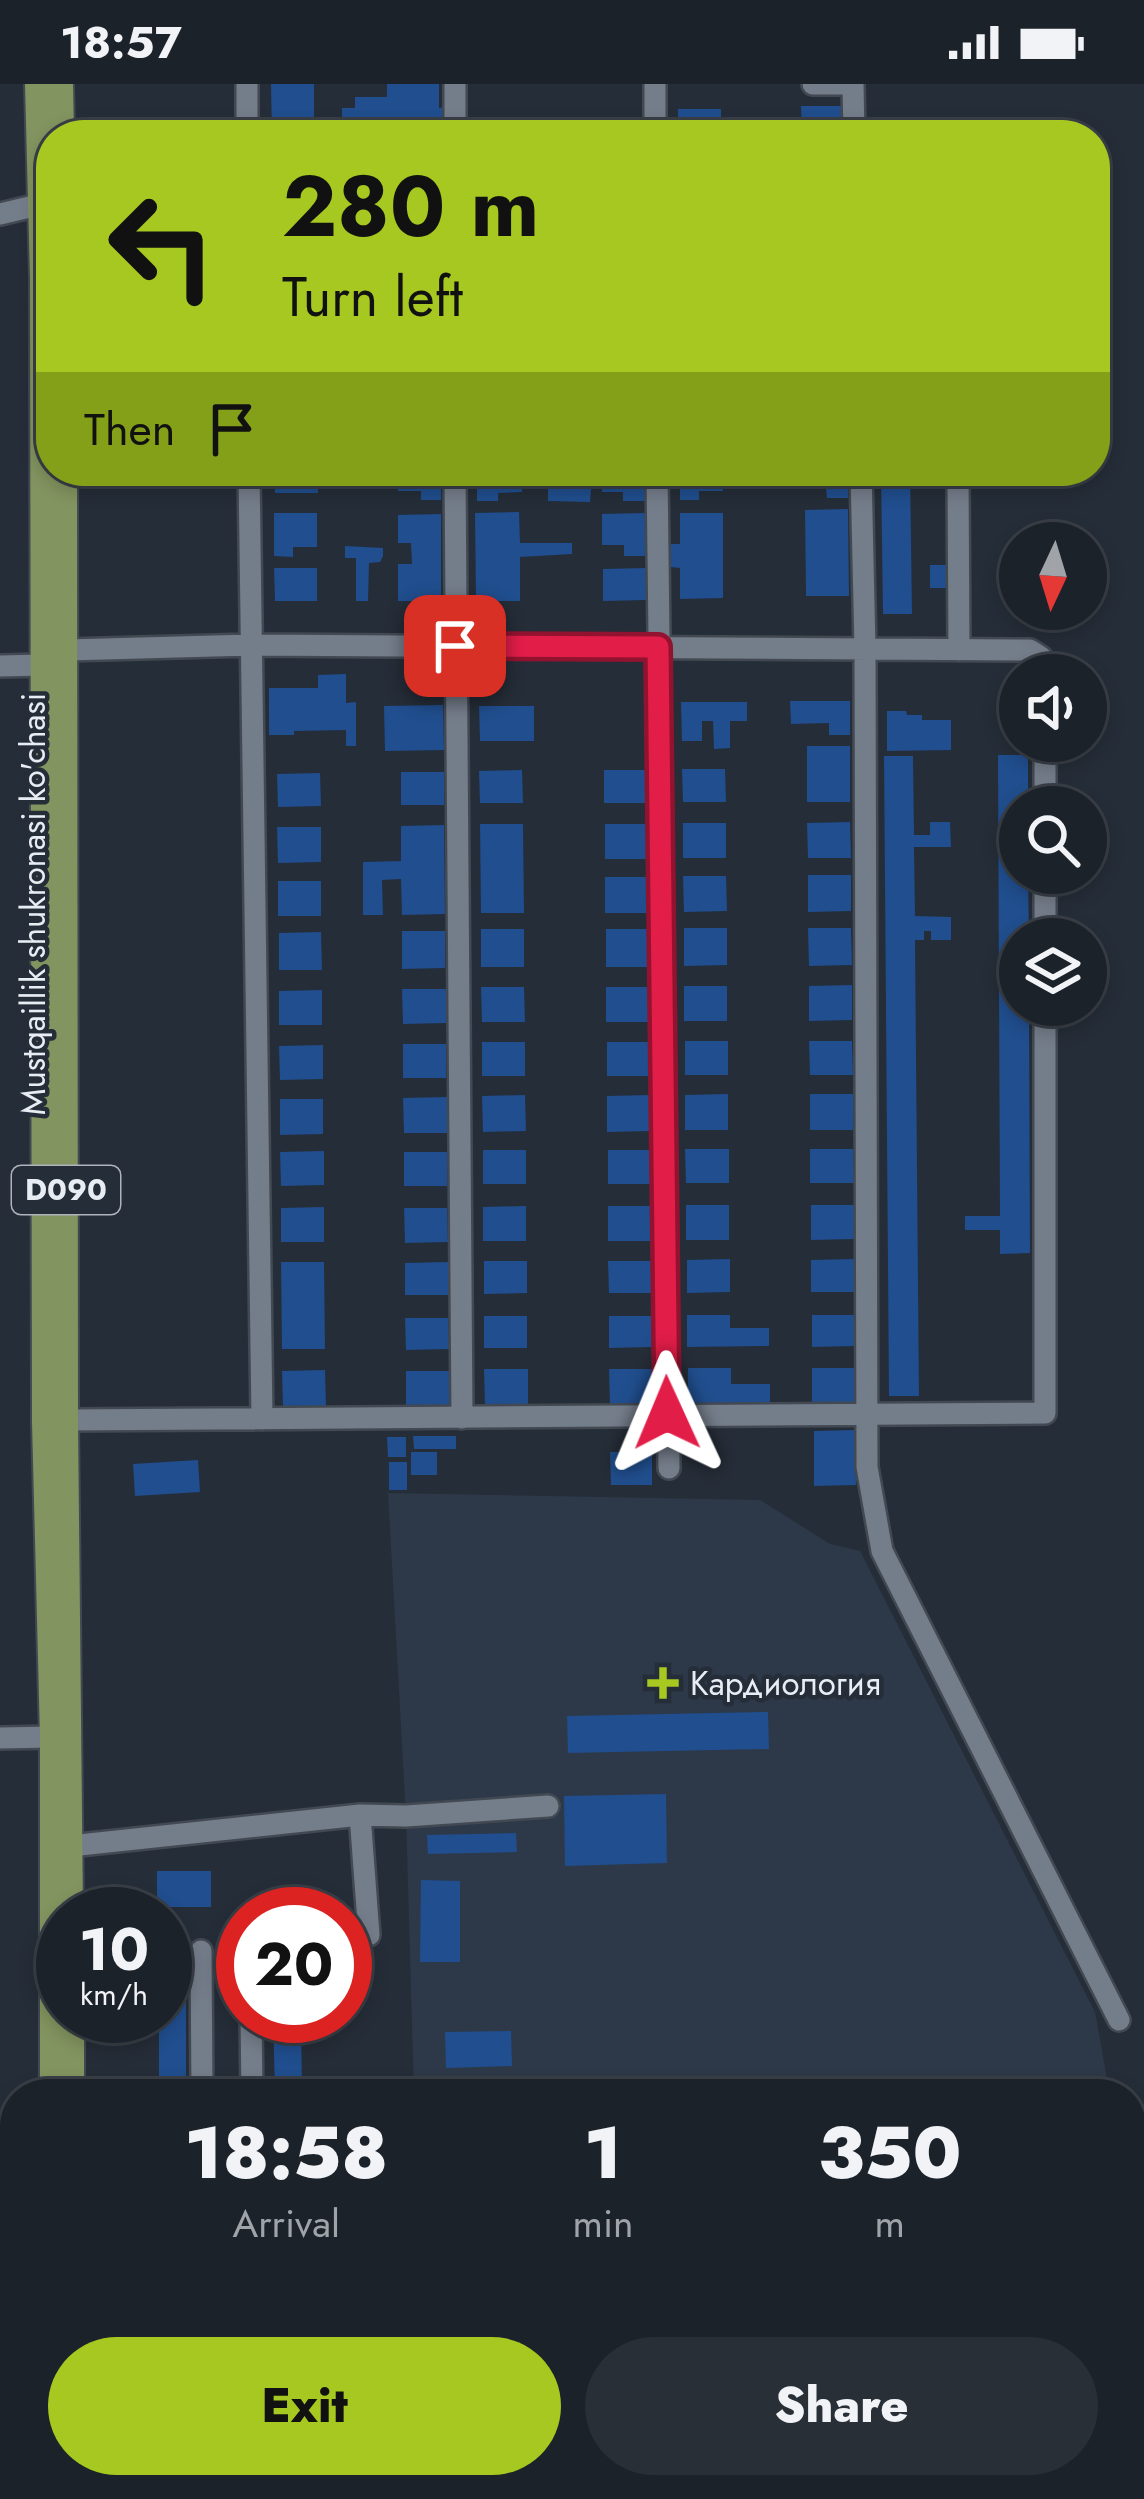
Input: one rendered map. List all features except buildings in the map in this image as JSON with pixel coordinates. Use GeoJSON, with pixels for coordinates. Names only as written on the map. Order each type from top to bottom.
{"type":"FeatureCollection","features":[{"type":"Feature","properties":{"kind":"main road","name":"Mustqaillik shukronasi ko'chasi"},"geometry":{"type":"LineString","coordinates":[[37,84],[37,120]]}},
{"type":"Feature","properties":{"kind":"main road"},"geometry":{"type":"LineString","coordinates":[[61,84],[62,120]]}},
{"type":"Feature","properties":{"kind":"main road","name":"Mustqaillik shukronasi ko'chasi"},"geometry":{"type":"LineString","coordinates":[[47,486],[71,1887]]}},
{"type":"Feature","properties":{"kind":"main road","name":"Mustqaillik shukronasi ko'chasi"},"geometry":{"type":"LineString","coordinates":[[52,2079],[52,1737],[44,1420],[51,652],[64,486]]}},
{"type":"Feature","properties":{"kind":"main road"},"geometry":{"type":"LineString","coordinates":[[72,2043],[72,2079]]}},
{"type":"Feature","properties":{"kind":"street"},"geometry":{"type":"LineString","coordinates":[[247,84],[247,120]]}},
{"type":"Feature","properties":{"kind":"street"},"geometry":{"type":"LineString","coordinates":[[455,84],[455,120]]}},
{"type":"Feature","properties":{"kind":"street"},"geometry":{"type":"LineString","coordinates":[[655,84],[656,120]]}},
{"type":"Feature","properties":{"kind":"street"},"geometry":{"type":"LineString","coordinates":[[813,84],[853,84],[854,120]]}},
{"type":"Feature","properties":{"kind":"street"},"geometry":{"type":"LineString","coordinates":[[0,214],[36,206]]}},
{"type":"Feature","properties":{"kind":"street"},"geometry":{"type":"LineString","coordinates":[[249,486],[262,1419]]}},
{"type":"Feature","properties":{"kind":"street"},"geometry":{"type":"LineString","coordinates":[[455,486],[462,1418]]}},
{"type":"Feature","properties":{"kind":"street"},"geometry":{"type":"LineString","coordinates":[[658,486],[668,1468]]}},
{"type":"Feature","properties":{"kind":"street"},"geometry":{"type":"LineString","coordinates":[[861,486],[867,1467],[882,1551],[1119,2020]]}},
{"type":"Feature","properties":{"kind":"street"},"geometry":{"type":"LineString","coordinates":[[958,486],[959,650]]}},
{"type":"Feature","properties":{"kind":"street"},"geometry":{"type":"LineString","coordinates":[[0,666],[51,652],[250,645],[1030,650],[1036,654]]}},
{"type":"Feature","properties":{"kind":"street"},"geometry":{"type":"LineString","coordinates":[[66,1420],[1045,1412],[1045,1026]]}},
{"type":"Feature","properties":{"kind":"street"},"geometry":{"type":"LineString","coordinates":[[0,1738],[52,1737]]}},
{"type":"Feature","properties":{"kind":"street"},"geometry":{"type":"LineString","coordinates":[[70,1846],[360,1815],[548,1806]]}},
{"type":"Feature","properties":{"kind":"street"},"geometry":{"type":"LineString","coordinates":[[360,1815],[365,1887]]}},
{"type":"Feature","properties":{"kind":"street"},"geometry":{"type":"LineString","coordinates":[[201,1951],[202,2079]]}},
{"type":"Feature","properties":{"kind":"street"},"geometry":{"type":"LineString","coordinates":[[251,2043],[252,2079]]}},
{"type":"Feature","properties":{"kind":"shaded area","name":"Кардиология"},"geometry":{"type":"Polygon","coordinates":[[[388,1493],[760,1500],[830,1544],[860,1551],[1095,2012],[1107,2079],[414,2079],[406,1816],[388,1493]]]}},
{"type":"Feature","properties":{"kind":"place","name":"Кардиология"},"geometry":{"type":"Point","coordinates":[663,1683]}},
{"type":"Feature","properties":{"kind":"route"},"geometry":{"type":"LineString","coordinates":[[455,646],[658,647],[667,1413]]}}]}
